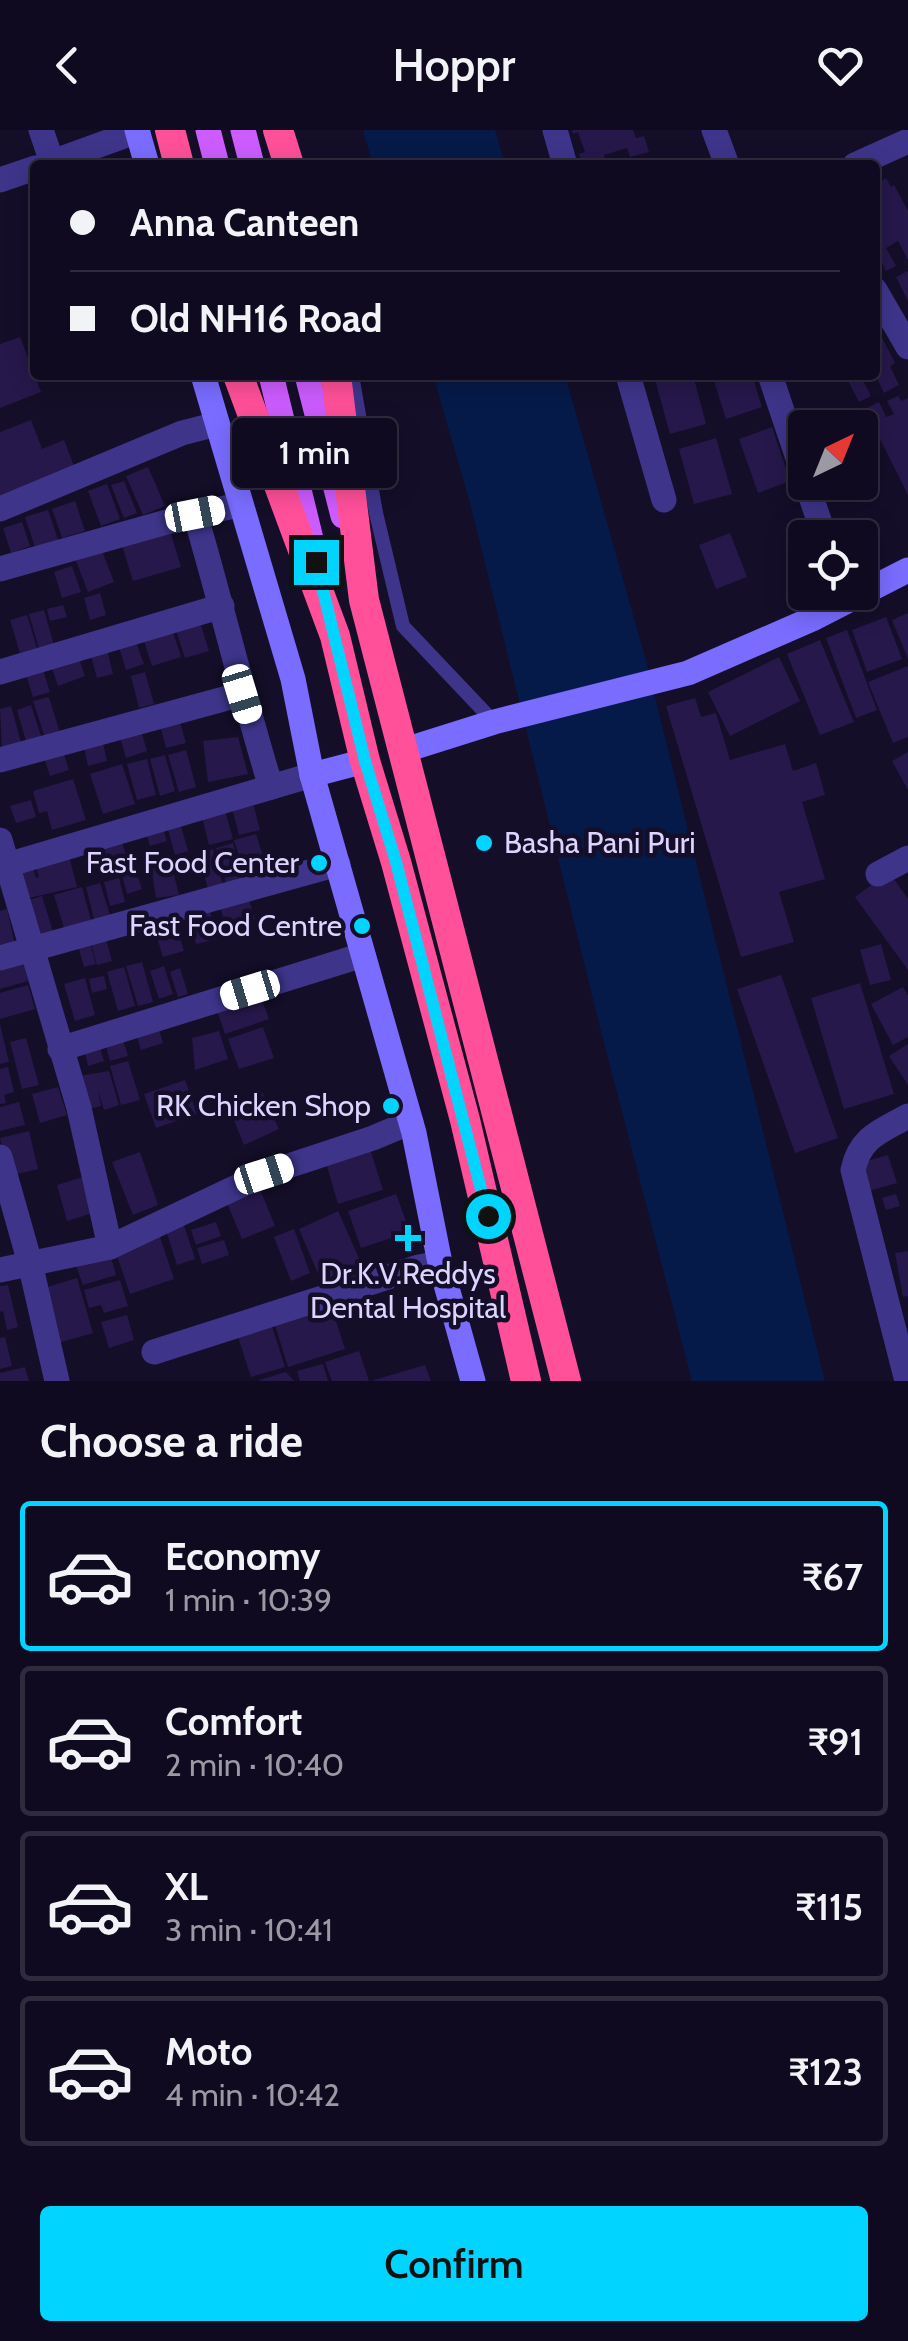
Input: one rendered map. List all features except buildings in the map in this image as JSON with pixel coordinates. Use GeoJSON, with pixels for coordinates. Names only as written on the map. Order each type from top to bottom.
{"type":"FeatureCollection","features":[{"type":"Feature","properties":{"kind":"highway"},"geometry":{"type":"LineString","coordinates":[[170,130],[178,160]]}},
{"type":"Feature","properties":{"kind":"highway"},"geometry":{"type":"LineString","coordinates":[[278,130],[287,160]]}},
{"type":"Feature","properties":{"kind":"highway"},"geometry":{"type":"LineString","coordinates":[[240,380],[334,636],[465,1120],[526,1381]]}},
{"type":"Feature","properties":{"kind":"highway"},"geometry":{"type":"LineString","coordinates":[[337,380],[364,600],[566,1381]]}},
{"type":"Feature","properties":{"kind":"main road"},"geometry":{"type":"LineString","coordinates":[[208,130],[216,160]]}},
{"type":"Feature","properties":{"kind":"main road"},"geometry":{"type":"LineString","coordinates":[[243,130],[251,160]]}},
{"type":"Feature","properties":{"kind":"main road"},"geometry":{"type":"LineString","coordinates":[[272,380],[334,636]]}},
{"type":"Feature","properties":{"kind":"main road"},"geometry":{"type":"LineString","coordinates":[[308,380],[364,600]]}},
{"type":"Feature","properties":{"kind":"street"},"geometry":{"type":"LineString","coordinates":[[41,130],[44,160]]}},
{"type":"Feature","properties":{"kind":"street"},"geometry":{"type":"LineString","coordinates":[[555,130],[564,160]]}},
{"type":"Feature","properties":{"kind":"street"},"geometry":{"type":"LineString","coordinates":[[714,130],[725,160]]}},
{"type":"Feature","properties":{"kind":"street"},"geometry":{"type":"LineString","coordinates":[[58,160],[138,131],[146,160]]}},
{"type":"Feature","properties":{"kind":"street"},"geometry":{"type":"LineString","coordinates":[[868,160],[906,146]]}},
{"type":"Feature","properties":{"kind":"street"},"geometry":{"type":"LineString","coordinates":[[0,180],[30,170]]}},
{"type":"Feature","properties":{"kind":"street"},"geometry":{"type":"LineString","coordinates":[[880,299],[908,347]]}},
{"type":"Feature","properties":{"kind":"street"},"geometry":{"type":"LineString","coordinates":[[204,380],[293,679],[312,775],[411,1122],[440,1264],[474,1381]]}},
{"type":"Feature","properties":{"kind":"street"},"geometry":{"type":"LineString","coordinates":[[629,380],[664,500]]}},
{"type":"Feature","properties":{"kind":"street"},"geometry":{"type":"LineString","coordinates":[[772,380],[788,428]]}},
{"type":"Feature","properties":{"kind":"street"},"geometry":{"type":"LineString","coordinates":[[0,509],[182,433],[216,424]]}},
{"type":"Feature","properties":{"kind":"street"},"geometry":{"type":"LineString","coordinates":[[0,569],[240,505]]}},
{"type":"Feature","properties":{"kind":"street"},"geometry":{"type":"LineString","coordinates":[[195,514],[271,787]]}},
{"type":"Feature","properties":{"kind":"street"},"geometry":{"type":"LineString","coordinates":[[402,751],[494,722],[688,673],[812,619],[908,570]]}},
{"type":"Feature","properties":{"kind":"street"},"geometry":{"type":"LineString","coordinates":[[0,672],[222,606]]}},
{"type":"Feature","properties":{"kind":"street"},"geometry":{"type":"LineString","coordinates":[[0,760],[242,694]]}},
{"type":"Feature","properties":{"kind":"street"},"geometry":{"type":"LineString","coordinates":[[110,1247],[93,1160],[2,858],[365,761]]}},
{"type":"Feature","properties":{"kind":"street"},"geometry":{"type":"LineString","coordinates":[[878,874],[908,858]]}},
{"type":"Feature","properties":{"kind":"street"},"geometry":{"type":"LineString","coordinates":[[0,958],[338,864]]}},
{"type":"Feature","properties":{"kind":"street"},"geometry":{"type":"LineString","coordinates":[[60,1049],[363,954]]}},
{"type":"Feature","properties":{"kind":"street"},"geometry":{"type":"LineString","coordinates":[[907,1381],[854,1170],[857,1150],[908,1116]]}},
{"type":"Feature","properties":{"kind":"street"},"geometry":{"type":"LineString","coordinates":[[0,1270],[110,1247],[264,1174],[411,1122]]}},
{"type":"Feature","properties":{"kind":"street"},"geometry":{"type":"LineString","coordinates":[[0,1157],[58,1381]]}},
{"type":"Feature","properties":{"kind":"street"},"geometry":{"type":"LineString","coordinates":[[154,1352],[419,1267],[440,1264]]}},
{"type":"Feature","properties":{"kind":"lane"},"geometry":{"type":"LineString","coordinates":[[353,380],[376,513],[404,626],[494,722]]}},
{"type":"Feature","properties":{"kind":"water"},"geometry":{"type":"Polygon","coordinates":[[[363,130],[495,130],[504,160],[372,160],[363,130]]]}},
{"type":"Feature","properties":{"kind":"water"},"geometry":{"type":"Polygon","coordinates":[[[434,380],[566,380],[645,657],[825,1381],[692,1381],[470,503],[434,380]]]}},
{"type":"Feature","properties":{"kind":"place","name":"Basha Pani Puri"},"geometry":{"type":"Point","coordinates":[484,843]}},
{"type":"Feature","properties":{"kind":"place","name":"Fast Food Center"},"geometry":{"type":"Point","coordinates":[319,863]}},
{"type":"Feature","properties":{"kind":"place","name":"Fast Food Centre"},"geometry":{"type":"Point","coordinates":[362,926]}},
{"type":"Feature","properties":{"kind":"place","name":"RK Chicken Shop"},"geometry":{"type":"Point","coordinates":[391,1106]}},
{"type":"Feature","properties":{"kind":"place","name":"Dr.K.V.Reddys Dental Hospital"},"geometry":{"type":"Point","coordinates":[408,1238]}},
{"type":"Feature","properties":{"kind":"route"},"geometry":{"type":"LineString","coordinates":[[316,562],[365,761],[396,862],[488,1216]]}}]}
